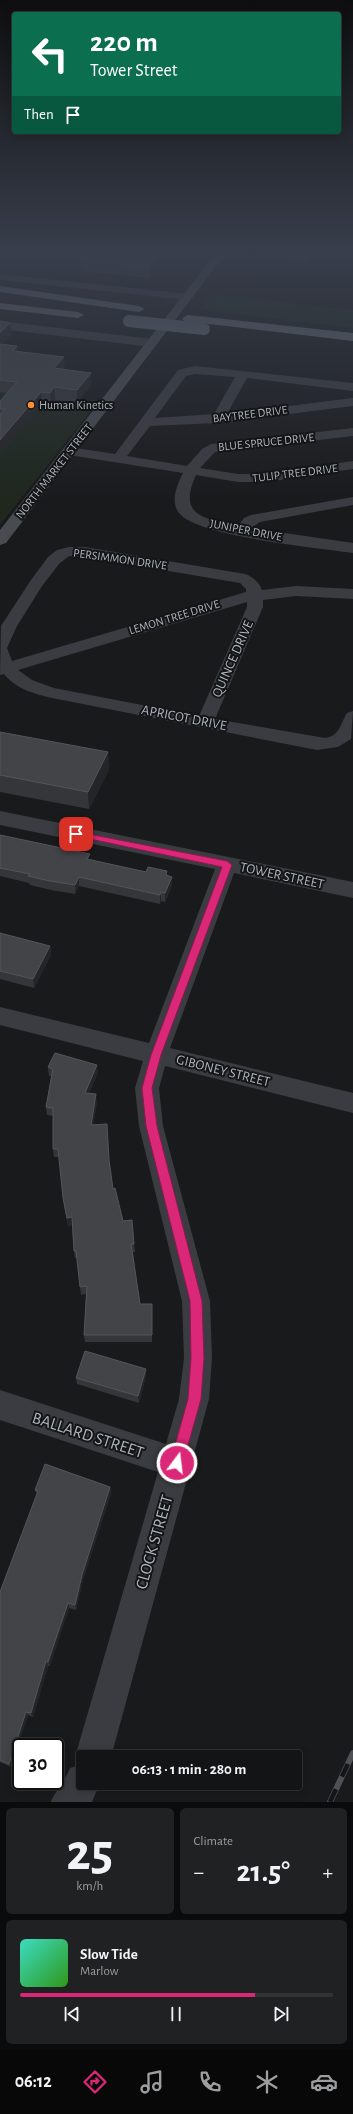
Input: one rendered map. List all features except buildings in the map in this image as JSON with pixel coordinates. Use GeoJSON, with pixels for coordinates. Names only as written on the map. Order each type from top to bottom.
{"type":"FeatureCollection","features":[{"type":"Feature","properties":{"kind":"highway"},"geometry":{"type":"LineString","coordinates":[[263,333],[353,346]]}},
{"type":"Feature","properties":{"kind":"highway"},"geometry":{"type":"LineString","coordinates":[[305,333],[353,337]]}},
{"type":"Feature","properties":{"kind":"main road","name":"NORTH MARKET STREET"},"geometry":{"type":"LineString","coordinates":[[0,540],[160,333]]}},
{"type":"Feature","properties":{"kind":"street"},"geometry":{"type":"LineString","coordinates":[[68,333],[152,343]]}},
{"type":"Feature","properties":{"kind":"street"},"geometry":{"type":"LineString","coordinates":[[119,458],[147,422],[180,374],[185,372],[202,370],[353,387]]}},
{"type":"Feature","properties":{"kind":"street"},"geometry":{"type":"LineString","coordinates":[[218,418],[243,374]]}},
{"type":"Feature","properties":{"kind":"street","name":"BAYTREE DRIVE"},"geometry":{"type":"LineString","coordinates":[[147,422],[218,418],[353,402]]}},
{"type":"Feature","properties":{"kind":"street","name":"BLUE SPRUCE DRIVE"},"geometry":{"type":"LineString","coordinates":[[190,471],[207,451],[216,447],[267,443],[353,432]]}},
{"type":"Feature","properties":{"kind":"street"},"geometry":{"type":"LineString","coordinates":[[69,451],[119,458],[190,471]]}},
{"type":"Feature","properties":{"kind":"street","name":"TULIP TREE DRIVE"},"geometry":{"type":"LineString","coordinates":[[190,471],[216,476],[253,479],[353,465]]}},
{"type":"Feature","properties":{"kind":"street","name":"JUNIPER DRIVE"},"geometry":{"type":"LineString","coordinates":[[190,471],[185,483],[182,502],[186,513],[200,521],[213,525],[353,548]]}},
{"type":"Feature","properties":{"kind":"street"},"geometry":{"type":"LineString","coordinates":[[242,530],[245,525],[256,518],[353,501]]}},
{"type":"Feature","properties":{"kind":"street","name":"PERSIMMON DRIVE"},"geometry":{"type":"LineString","coordinates":[[0,646],[7,626],[53,561],[66,553],[85,552],[235,576],[250,582],[254,588],[255,595]]}},
{"type":"Feature","properties":{"kind":"street","name":"LEMON TREE DRIVE"},"geometry":{"type":"LineString","coordinates":[[3,669],[212,605],[255,595],[315,591],[353,594]]}},
{"type":"Feature","properties":{"kind":"street","name":"QUINCE DRIVE"},"geometry":{"type":"LineString","coordinates":[[205,722],[255,607],[255,595]]}},
{"type":"Feature","properties":{"kind":"street"},"geometry":{"type":"LineString","coordinates":[[0,650],[3,669]]}},
{"type":"Feature","properties":{"kind":"street","name":"APRICOT DRIVE"},"geometry":{"type":"LineString","coordinates":[[3,669],[38,690],[326,744],[336,742],[344,738],[350,731],[353,717]]}},
{"type":"Feature","properties":{"kind":"street","name":"TOWER STREET"},"geometry":{"type":"LineString","coordinates":[[0,818],[353,890]]}},
{"type":"Feature","properties":{"kind":"street","name":"CLOCK STREET"},"geometry":{"type":"LineString","coordinates":[[95,1750],[194,1399],[198,1358],[196,1301],[148,1105],[147,1088],[156,1055],[227,865]]}},
{"type":"Feature","properties":{"kind":"street","name":"GIBONEY STREET"},"geometry":{"type":"LineString","coordinates":[[0,1016],[353,1103]]}},
{"type":"Feature","properties":{"kind":"street","name":"BALLARD STREET"},"geometry":{"type":"LineString","coordinates":[[0,1405],[177,1463]]}},
{"type":"Feature","properties":{"kind":"street"},"geometry":{"type":"LineString","coordinates":[[69,1802],[79,1790]]}},
{"type":"Feature","properties":{"kind":"shaded area"},"geometry":{"type":"Polygon","coordinates":[[[0,391],[96,404],[0,525],[0,391]]]}},
{"type":"Feature","properties":{"kind":"railway"},"geometry":{"type":"LineString","coordinates":[[330,1802],[353,1753]]}},
{"type":"Feature","properties":{"kind":"place","name":"Human Kinetics"},"geometry":{"type":"Point","coordinates":[31,405]}},
{"type":"Feature","properties":{"kind":"route"},"geometry":{"type":"LineString","coordinates":[[76,834],[227,865],[156,1055],[149,1075],[147,1088],[151,1126],[196,1301],[198,1358],[194,1399],[177,1463]]}}]}
